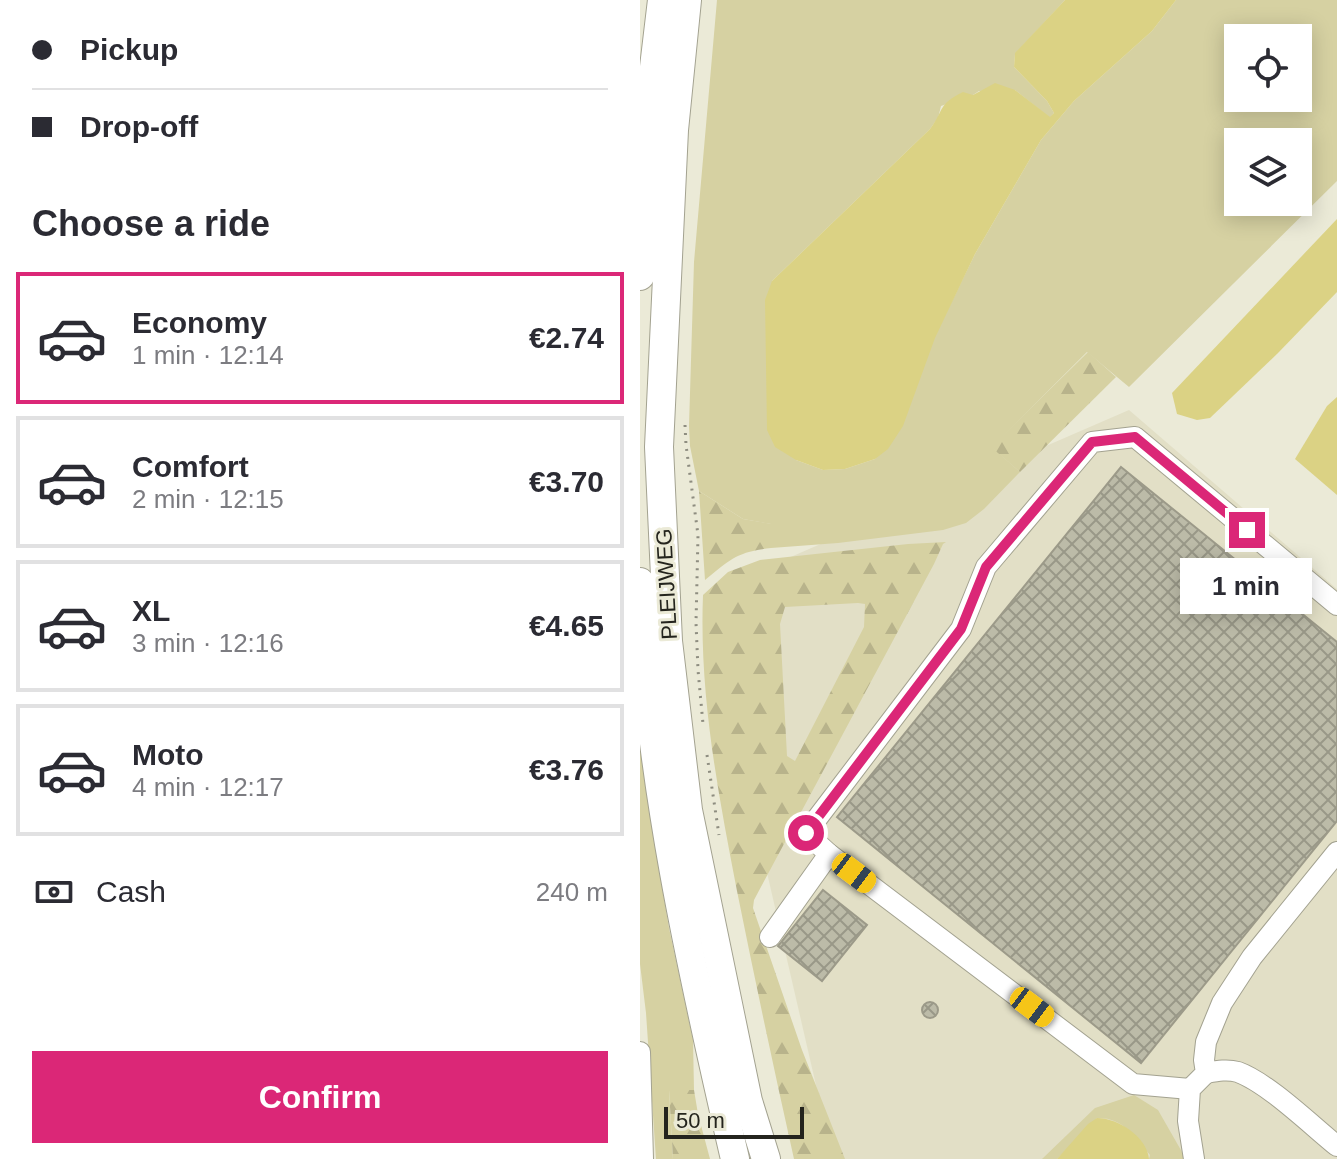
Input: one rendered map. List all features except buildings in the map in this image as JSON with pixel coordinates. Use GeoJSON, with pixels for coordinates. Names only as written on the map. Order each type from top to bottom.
{"type":"FeatureCollection","features":[{"type":"Feature","properties":{"kind":"highway"},"geometry":{"type":"LineString","coordinates":[[640,276],[647,126],[662,0]]}},
{"type":"Feature","properties":{"kind":"highway","name":"PLEIJWEG"},"geometry":{"type":"LineString","coordinates":[[687,0],[674,130],[659,447],[668,641],[688,810],[748,1101],[766,1159]]}},
{"type":"Feature","properties":{"kind":"highway","name":"PLEIJWEG"},"geometry":{"type":"LineString","coordinates":[[640,582],[643,648],[665,825],[703,1023],[735,1159]]}},
{"type":"Feature","properties":{"kind":"street"},"geometry":{"type":"LineString","coordinates":[[1190,1089],[1133,1084],[829,854],[806,833],[961,629],[986,567],[1092,442],[1135,437],[1337,605]]}},
{"type":"Feature","properties":{"kind":"street"},"geometry":{"type":"LineString","coordinates":[[770,937],[829,854]]}},
{"type":"Feature","properties":{"kind":"street"},"geometry":{"type":"LineString","coordinates":[[1206,1073],[1206,1042],[1222,1003],[1252,957],[1335,858]]}},
{"type":"Feature","properties":{"kind":"street"},"geometry":{"type":"LineString","coordinates":[[640,1052],[643,1159]]}},
{"type":"Feature","properties":{"kind":"street"},"geometry":{"type":"LineString","coordinates":[[1194,1159],[1188,1121],[1190,1089],[1206,1073],[1223,1070],[1238,1072],[1263,1086],[1337,1146]]}},
{"type":"Feature","properties":{"kind":"path","name":"PLEIJWEG"},"geometry":{"type":"LineString","coordinates":[[685,423],[698,535],[696,623],[704,731]]}},
{"type":"Feature","properties":{"kind":"path"},"geometry":{"type":"LineString","coordinates":[[705,746],[719,838]]}},
{"type":"Feature","properties":{"kind":"shaded area"},"geometry":{"type":"Polygon","coordinates":[[[1065,0],[1176,0],[1152,31],[1074,101],[1041,140],[975,254],[935,338],[903,426],[888,449],[875,459],[845,469],[823,470],[796,460],[775,447],[767,430],[765,300],[772,281],[930,129],[945,104],[963,92],[973,95],[995,83],[1015,90],[1050,117],[1054,113],[1047,101],[1014,67],[1015,53],[1065,0]]]}},
{"type":"Feature","properties":{"kind":"shaded area"},"geometry":{"type":"Polygon","coordinates":[[[1337,219],[1337,292],[1210,418],[1197,420],[1177,414],[1172,393],[1337,219]]]}},
{"type":"Feature","properties":{"kind":"shaded area"},"geometry":{"type":"Polygon","coordinates":[[[1337,397],[1337,495],[1295,459],[1327,406],[1337,397]]]}},
{"type":"Feature","properties":{"kind":"shaded area"},"geometry":{"type":"Polygon","coordinates":[[[1129,410],[1337,589],[1337,1159],[833,1159],[703,595],[1129,410]]]}},
{"type":"Feature","properties":{"kind":"shaded area"},"geometry":{"type":"Polygon","coordinates":[[[1097,1118],[1114,1121],[1130,1130],[1143,1143],[1149,1159],[1057,1159],[1097,1118]]]}},
{"type":"Feature","properties":{"kind":"green space"},"geometry":{"type":"Polygon","coordinates":[[[717,0],[1065,0],[1015,54],[1014,67],[1047,101],[1054,113],[1050,118],[1015,90],[979,91],[941,106],[938,118],[930,129],[772,281],[796,460],[823,470],[845,469],[875,459],[975,254],[1041,140],[1074,101],[1152,31],[1176,0],[1337,0],[1337,181],[1312,206],[1312,128],[1224,128],[1224,216],[1302,216],[1129,387],[1087,352],[992,447],[1020,472],[966,523],[943,530],[771,548],[771,524],[743,519],[699,491],[689,426],[694,262],[717,0]]]}},
{"type":"Feature","properties":{"kind":"green space"},"geometry":{"type":"Polygon","coordinates":[[[1088,352],[1116,377],[1020,472],[991,447],[1088,352]]]}},
{"type":"Feature","properties":{"kind":"green space"},"geometry":{"type":"Polygon","coordinates":[[[699,491],[743,519],[772,524],[771,548],[735,558],[705,580],[699,491]]]}},
{"type":"Feature","properties":{"kind":"green space"},"geometry":{"type":"Polygon","coordinates":[[[946,542],[754,900],[753,908],[802,1050],[845,1159],[794,1159],[717,780],[704,669],[703,595],[728,572],[760,560],[946,542]],[[865,604],[785,607],[780,624],[787,756],[795,761],[864,627],[865,604]]]}},
{"type":"Feature","properties":{"kind":"green space"},"geometry":{"type":"Polygon","coordinates":[[[640,743],[669,928],[693,1040],[694,1090],[669,1091],[673,1159],[656,1159],[640,964],[640,743]]]}},
{"type":"Feature","properties":{"kind":"green space"},"geometry":{"type":"Polygon","coordinates":[[[669,1090],[694,1090],[710,1159],[673,1159],[669,1090]]]}},
{"type":"Feature","properties":{"kind":"green space"},"geometry":{"type":"Polygon","coordinates":[[[1134,1095],[1158,1110],[1186,1159],[1149,1159],[1150,1155],[1128,1129],[1114,1121],[1097,1118],[1057,1159],[1042,1159],[1095,1108],[1134,1095]]]}},
{"type":"Feature","properties":{"kind":"route"},"geometry":{"type":"LineString","coordinates":[[806,833],[961,629],[986,567],[1092,442],[1135,437],[1247,530]]}}]}
